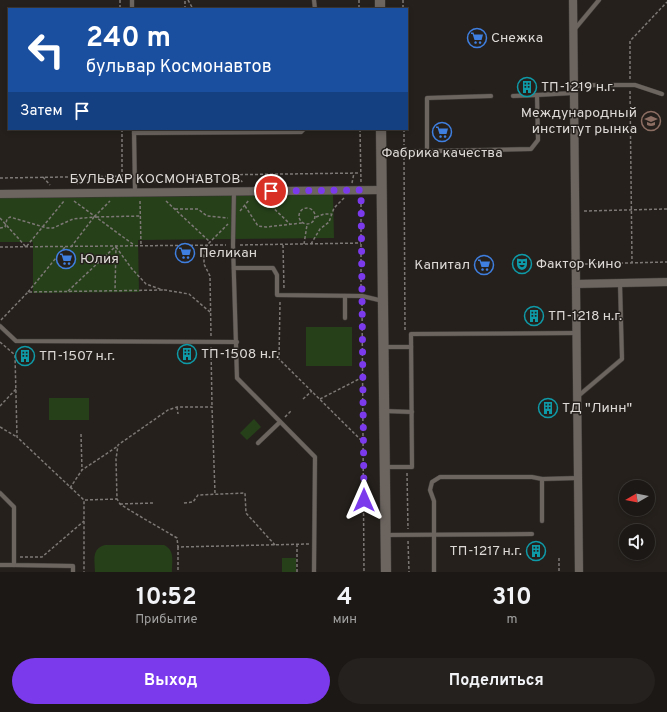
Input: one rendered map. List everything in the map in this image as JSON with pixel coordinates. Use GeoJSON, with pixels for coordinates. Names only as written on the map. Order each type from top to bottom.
{"type":"FeatureCollection","features":[{"type":"Feature","properties":{"kind":"main road"},"geometry":{"type":"LineString","coordinates":[[381,130],[386,572]]}},
{"type":"Feature","properties":{"kind":"street"},"geometry":{"type":"LineString","coordinates":[[573,0],[579,572]]}},
{"type":"Feature","properties":{"kind":"street","name":"БУЛЬВАР КОСМОНАВТОВ"},"geometry":{"type":"LineString","coordinates":[[0,194],[137,191],[382,190]]}},
{"type":"Feature","properties":{"kind":"street"},"geometry":{"type":"LineString","coordinates":[[576,284],[667,282]]}},
{"type":"Feature","properties":{"kind":"lane"},"geometry":{"type":"LineString","coordinates":[[573,32],[600,0]]}},
{"type":"Feature","properties":{"kind":"lane"},"geometry":{"type":"LineString","coordinates":[[513,96],[537,95],[597,85]]}},
{"type":"Feature","properties":{"kind":"lane"},"geometry":{"type":"LineString","coordinates":[[612,85],[635,85],[662,94]]}},
{"type":"Feature","properties":{"kind":"lane"},"geometry":{"type":"LineString","coordinates":[[381,152],[531,149],[538,140],[537,95]]}},
{"type":"Feature","properties":{"kind":"lane"},"geometry":{"type":"LineString","coordinates":[[427,151],[427,98],[491,96]]}},
{"type":"Feature","properties":{"kind":"lane"},"geometry":{"type":"LineString","coordinates":[[137,191],[134,176],[134,131],[301,132],[303,130]]}},
{"type":"Feature","properties":{"kind":"lane"},"geometry":{"type":"LineString","coordinates":[[234,191],[233,245],[237,378],[315,457],[314,572]]}},
{"type":"Feature","properties":{"kind":"lane"},"geometry":{"type":"LineString","coordinates":[[234,268],[273,268],[277,275],[277,295],[362,296],[383,301]]}},
{"type":"Feature","properties":{"kind":"lane"},"geometry":{"type":"LineString","coordinates":[[577,398],[622,359],[620,283]]}},
{"type":"Feature","properties":{"kind":"lane"},"geometry":{"type":"LineString","coordinates":[[344,296],[345,318]]}},
{"type":"Feature","properties":{"kind":"lane"},"geometry":{"type":"LineString","coordinates":[[0,326],[16,341],[236,342]]}},
{"type":"Feature","properties":{"kind":"lane"},"geometry":{"type":"LineString","coordinates":[[385,468],[412,467],[411,334],[576,333]]}},
{"type":"Feature","properties":{"kind":"lane"},"geometry":{"type":"LineString","coordinates":[[384,347],[411,346]]}},
{"type":"Feature","properties":{"kind":"lane"},"geometry":{"type":"LineString","coordinates":[[385,411],[412,412]]}},
{"type":"Feature","properties":{"kind":"lane"},"geometry":{"type":"LineString","coordinates":[[258,443],[280,422]]}},
{"type":"Feature","properties":{"kind":"lane"},"geometry":{"type":"LineString","coordinates":[[434,572],[434,501],[430,490],[432,482],[440,478],[578,478]]}},
{"type":"Feature","properties":{"kind":"lane"},"geometry":{"type":"LineString","coordinates":[[542,479],[542,521]]}},
{"type":"Feature","properties":{"kind":"lane"},"geometry":{"type":"LineString","coordinates":[[0,493],[14,507],[14,565]]}},
{"type":"Feature","properties":{"kind":"lane"},"geometry":{"type":"LineString","coordinates":[[386,536],[532,534]]}},
{"type":"Feature","properties":{"kind":"lane"},"geometry":{"type":"LineString","coordinates":[[0,565],[73,566],[73,572]]}},
{"type":"Feature","properties":{"kind":"path"},"geometry":{"type":"LineString","coordinates":[[632,263],[630,210],[630,41],[667,2]]}},
{"type":"Feature","properties":{"kind":"path"},"geometry":{"type":"LineString","coordinates":[[122,130],[122,176]]}},
{"type":"Feature","properties":{"kind":"path"},"geometry":{"type":"LineString","coordinates":[[360,130],[364,572]]}},
{"type":"Feature","properties":{"kind":"path"},"geometry":{"type":"LineString","coordinates":[[311,244],[320,230],[329,222],[334,208],[350,190],[354,173]]}},
{"type":"Feature","properties":{"kind":"path"},"geometry":{"type":"LineString","coordinates":[[0,178],[360,173]]}},
{"type":"Feature","properties":{"kind":"path"},"geometry":{"type":"LineString","coordinates":[[152,175],[162,196],[210,242]]}},
{"type":"Feature","properties":{"kind":"path"},"geometry":{"type":"LineString","coordinates":[[137,191],[141,245]]}},
{"type":"Feature","properties":{"kind":"path"},"geometry":{"type":"LineString","coordinates":[[71,246],[94,217],[120,192]]}},
{"type":"Feature","properties":{"kind":"path"},"geometry":{"type":"LineString","coordinates":[[26,247],[68,197]]}},
{"type":"Feature","properties":{"kind":"path"},"geometry":{"type":"LineString","coordinates":[[73,201],[134,245]]}},
{"type":"Feature","properties":{"kind":"path"},"geometry":{"type":"LineString","coordinates":[[245,206],[258,226],[266,227],[302,223],[307,225],[313,223],[316,217],[324,214],[332,214]]}},
{"type":"Feature","properties":{"kind":"path"},"geometry":{"type":"LineString","coordinates":[[302,223],[299,218],[300,212],[304,208],[310,208],[315,212],[316,217]]}},
{"type":"Feature","properties":{"kind":"path"},"geometry":{"type":"LineString","coordinates":[[582,211],[667,208]]}},
{"type":"Feature","properties":{"kind":"path"},"geometry":{"type":"LineString","coordinates":[[175,209],[198,209],[207,216],[234,218]]}},
{"type":"Feature","properties":{"kind":"path"},"geometry":{"type":"LineString","coordinates":[[0,228],[5,228],[6,219],[10,217],[53,228],[73,219],[140,216]]}},
{"type":"Feature","properties":{"kind":"path"},"geometry":{"type":"LineString","coordinates":[[0,218],[26,247]]}},
{"type":"Feature","properties":{"kind":"path"},"geometry":{"type":"LineString","coordinates":[[304,244],[307,225]]}},
{"type":"Feature","properties":{"kind":"path"},"geometry":{"type":"LineString","coordinates":[[0,247],[283,245],[361,242]]}},
{"type":"Feature","properties":{"kind":"path"},"geometry":{"type":"LineString","coordinates":[[207,245],[204,255],[204,264],[210,276],[215,493]]}},
{"type":"Feature","properties":{"kind":"path"},"geometry":{"type":"LineString","coordinates":[[283,245],[284,290],[280,297],[279,359],[364,443]]}},
{"type":"Feature","properties":{"kind":"path"},"geometry":{"type":"LineString","coordinates":[[116,246],[132,269],[146,284],[165,290],[189,294],[211,312]]}},
{"type":"Feature","properties":{"kind":"path"},"geometry":{"type":"LineString","coordinates":[[115,291],[116,246]]}},
{"type":"Feature","properties":{"kind":"path"},"geometry":{"type":"LineString","coordinates":[[68,291],[116,246]]}},
{"type":"Feature","properties":{"kind":"path"},"geometry":{"type":"LineString","coordinates":[[0,322],[28,292],[66,247]]}},
{"type":"Feature","properties":{"kind":"path"},"geometry":{"type":"LineString","coordinates":[[583,264],[667,262]]}},
{"type":"Feature","properties":{"kind":"path"},"geometry":{"type":"LineString","coordinates":[[28,292],[165,290]]}},
{"type":"Feature","properties":{"kind":"path"},"geometry":{"type":"LineString","coordinates":[[0,342],[16,355],[17,437]]}},
{"type":"Feature","properties":{"kind":"path"},"geometry":{"type":"LineString","coordinates":[[320,399],[363,377]]}},
{"type":"Feature","properties":{"kind":"path"},"geometry":{"type":"LineString","coordinates":[[0,406],[16,389]]}},
{"type":"Feature","properties":{"kind":"path"},"geometry":{"type":"LineString","coordinates":[[303,399],[312,391]]}},
{"type":"Feature","properties":{"kind":"path"},"geometry":{"type":"LineString","coordinates":[[70,488],[82,470],[168,410],[177,408],[212,407]]}},
{"type":"Feature","properties":{"kind":"path"},"geometry":{"type":"LineString","coordinates":[[177,408],[178,414]]}},
{"type":"Feature","properties":{"kind":"path"},"geometry":{"type":"LineString","coordinates":[[280,422],[292,410]]}},
{"type":"Feature","properties":{"kind":"path"},"geometry":{"type":"LineString","coordinates":[[0,426],[17,437],[84,500],[117,499]]}},
{"type":"Feature","properties":{"kind":"path"},"geometry":{"type":"LineString","coordinates":[[81,434],[82,470]]}},
{"type":"Feature","properties":{"kind":"path"},"geometry":{"type":"LineString","coordinates":[[118,445],[116,459],[117,499],[120,504],[177,538],[178,572]]}},
{"type":"Feature","properties":{"kind":"path"},"geometry":{"type":"LineString","coordinates":[[184,503],[193,502],[198,495],[246,492],[246,513],[275,545]]}},
{"type":"Feature","properties":{"kind":"path"},"geometry":{"type":"LineString","coordinates":[[84,500],[84,572]]}},
{"type":"Feature","properties":{"kind":"path"},"geometry":{"type":"LineString","coordinates":[[120,504],[153,503]]}},
{"type":"Feature","properties":{"kind":"path"},"geometry":{"type":"LineString","coordinates":[[14,557],[42,557],[84,521]]}},
{"type":"Feature","properties":{"kind":"path"},"geometry":{"type":"LineString","coordinates":[[297,544],[297,572]]}},
{"type":"Feature","properties":{"kind":"path"},"geometry":{"type":"LineString","coordinates":[[178,547],[314,544]]}},
{"type":"Feature","properties":{"kind":"path"},"geometry":{"type":"LineString","coordinates":[[559,558],[560,572]]}},
{"type":"Feature","properties":{"kind":"green space"},"geometry":{"type":"Polygon","coordinates":[[[333,195],[334,238],[138,240],[139,292],[33,293],[33,242],[0,242],[0,198],[333,195]]]}},
{"type":"Feature","properties":{"kind":"green space"},"geometry":{"type":"Polygon","coordinates":[[[306,327],[352,327],[352,366],[306,366],[306,327]]]}},
{"type":"Feature","properties":{"kind":"green space"},"geometry":{"type":"Polygon","coordinates":[[[49,398],[89,398],[89,420],[49,420],[49,398]]]}},
{"type":"Feature","properties":{"kind":"green space"},"geometry":{"type":"Polygon","coordinates":[[[254,419],[261,427],[247,440],[240,433],[254,419]]]}},
{"type":"Feature","properties":{"kind":"green space"},"geometry":{"type":"Polygon","coordinates":[[[105,545],[164,545],[168,547],[171,553],[172,572],[95,572],[94,559],[96,552],[105,545]]]}},
{"type":"Feature","properties":{"kind":"green space"},"geometry":{"type":"Polygon","coordinates":[[[282,558],[296,558],[296,572],[282,572],[282,558]]]}},
{"type":"Feature","properties":{"kind":"place","name":"Снежка"},"geometry":{"type":"Point","coordinates":[477,38]}},
{"type":"Feature","properties":{"kind":"place","name":"ТП-1219 н.г."},"geometry":{"type":"Point","coordinates":[527,87]}},
{"type":"Feature","properties":{"kind":"place","name":"Международный институт рынка"},"geometry":{"type":"Point","coordinates":[651,121]}},
{"type":"Feature","properties":{"kind":"place","name":"Фабрика качества"},"geometry":{"type":"Point","coordinates":[442,132]}},
{"type":"Feature","properties":{"kind":"place","name":"Пеликан"},"geometry":{"type":"Point","coordinates":[185,253]}},
{"type":"Feature","properties":{"kind":"place","name":"Юлия"},"geometry":{"type":"Point","coordinates":[66,259]}},
{"type":"Feature","properties":{"kind":"place","name":"Фактор Кино"},"geometry":{"type":"Point","coordinates":[522,264]}},
{"type":"Feature","properties":{"kind":"place","name":"Капитал"},"geometry":{"type":"Point","coordinates":[484,265]}},
{"type":"Feature","properties":{"kind":"place","name":"ТП-1218 н.г."},"geometry":{"type":"Point","coordinates":[534,316]}},
{"type":"Feature","properties":{"kind":"place","name":"ТП-1508 н.г."},"geometry":{"type":"Point","coordinates":[187,354]}},
{"type":"Feature","properties":{"kind":"place","name":"ТП-1507 н.г."},"geometry":{"type":"Point","coordinates":[25,356]}},
{"type":"Feature","properties":{"kind":"place","name":"ТД \"Линн\""},"geometry":{"type":"Point","coordinates":[548,408]}},
{"type":"Feature","properties":{"kind":"place","name":"ТП-1217 н.г."},"geometry":{"type":"Point","coordinates":[536,551]}},
{"type":"Feature","properties":{"kind":"route"},"geometry":{"type":"LineString","coordinates":[[271,191],[361,190],[364,500]]}}]}
